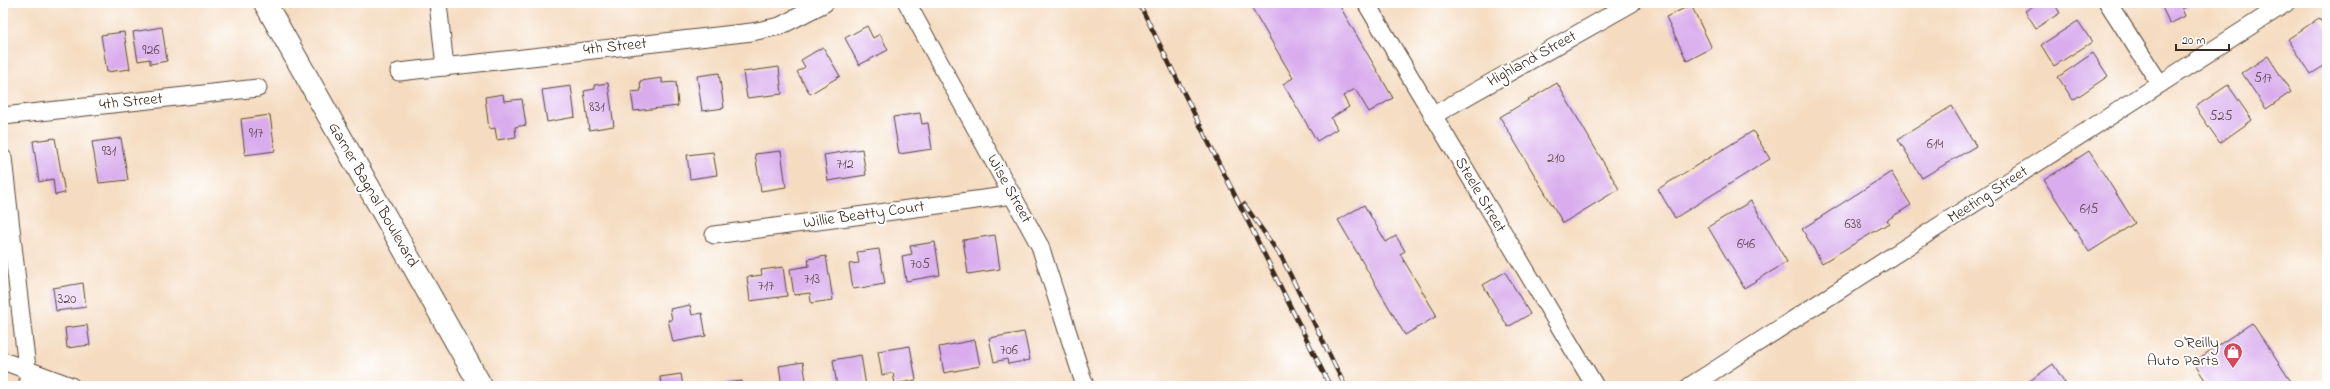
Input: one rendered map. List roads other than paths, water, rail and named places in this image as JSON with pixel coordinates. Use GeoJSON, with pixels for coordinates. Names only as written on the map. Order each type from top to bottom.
{"type":"FeatureCollection","features":[{"type":"Feature","properties":{"kind":"highway","name":"Garner Bagnal Boulevard"},"geometry":{"type":"LineString","coordinates":[[265,3],[481,386]]}},
{"type":"Feature","properties":{"kind":"street"},"geometry":{"type":"LineString","coordinates":[[438,3],[446,66]]}},
{"type":"Feature","properties":{"kind":"street","name":"4th Street"},"geometry":{"type":"LineString","coordinates":[[399,72],[752,32],[780,26],[825,3]]}},
{"type":"Feature","properties":{"kind":"street","name":"Wise Street"},"geometry":{"type":"LineString","coordinates":[[907,3],[1040,246],[1085,386]]}},
{"type":"Feature","properties":{"kind":"street","name":"Steele Street"},"geometry":{"type":"LineString","coordinates":[[1366,3],[1432,116],[1595,386]]}},
{"type":"Feature","properties":{"kind":"street","name":"Highland Street"},"geometry":{"type":"LineString","coordinates":[[1432,116],[1632,3]]}},
{"type":"Feature","properties":{"kind":"street"},"geometry":{"type":"LineString","coordinates":[[2108,3],[2160,84]]}},
{"type":"Feature","properties":{"kind":"street","name":"Meeting Street"},"geometry":{"type":"LineString","coordinates":[[1690,386],[2286,3]]}},
{"type":"Feature","properties":{"kind":"street","name":"4th Street"},"geometry":{"type":"LineString","coordinates":[[3,116],[258,88]]}},
{"type":"Feature","properties":{"kind":"street"},"geometry":{"type":"LineString","coordinates":[[3,158],[28,378]]}},
{"type":"Feature","properties":{"kind":"street","name":"Willie Beatty Court"},"geometry":{"type":"LineString","coordinates":[[714,235],[1013,195]]}},
{"type":"Feature","properties":{"kind":"street"},"geometry":{"type":"LineString","coordinates":[[3,361],[28,378],[71,386]]}},
{"type":"Feature","properties":{"kind":"railway"},"geometry":{"type":"LineString","coordinates":[[1139,3],[1330,386]]}},
{"type":"Feature","properties":{"kind":"railway"},"geometry":{"type":"LineString","coordinates":[[1244,204],[1282,258],[1345,386]]}},
{"type":"Feature","properties":{"kind":"place","name":"O'Reilly Auto Parts"},"geometry":{"type":"Point","coordinates":[2233,369]}}]}
